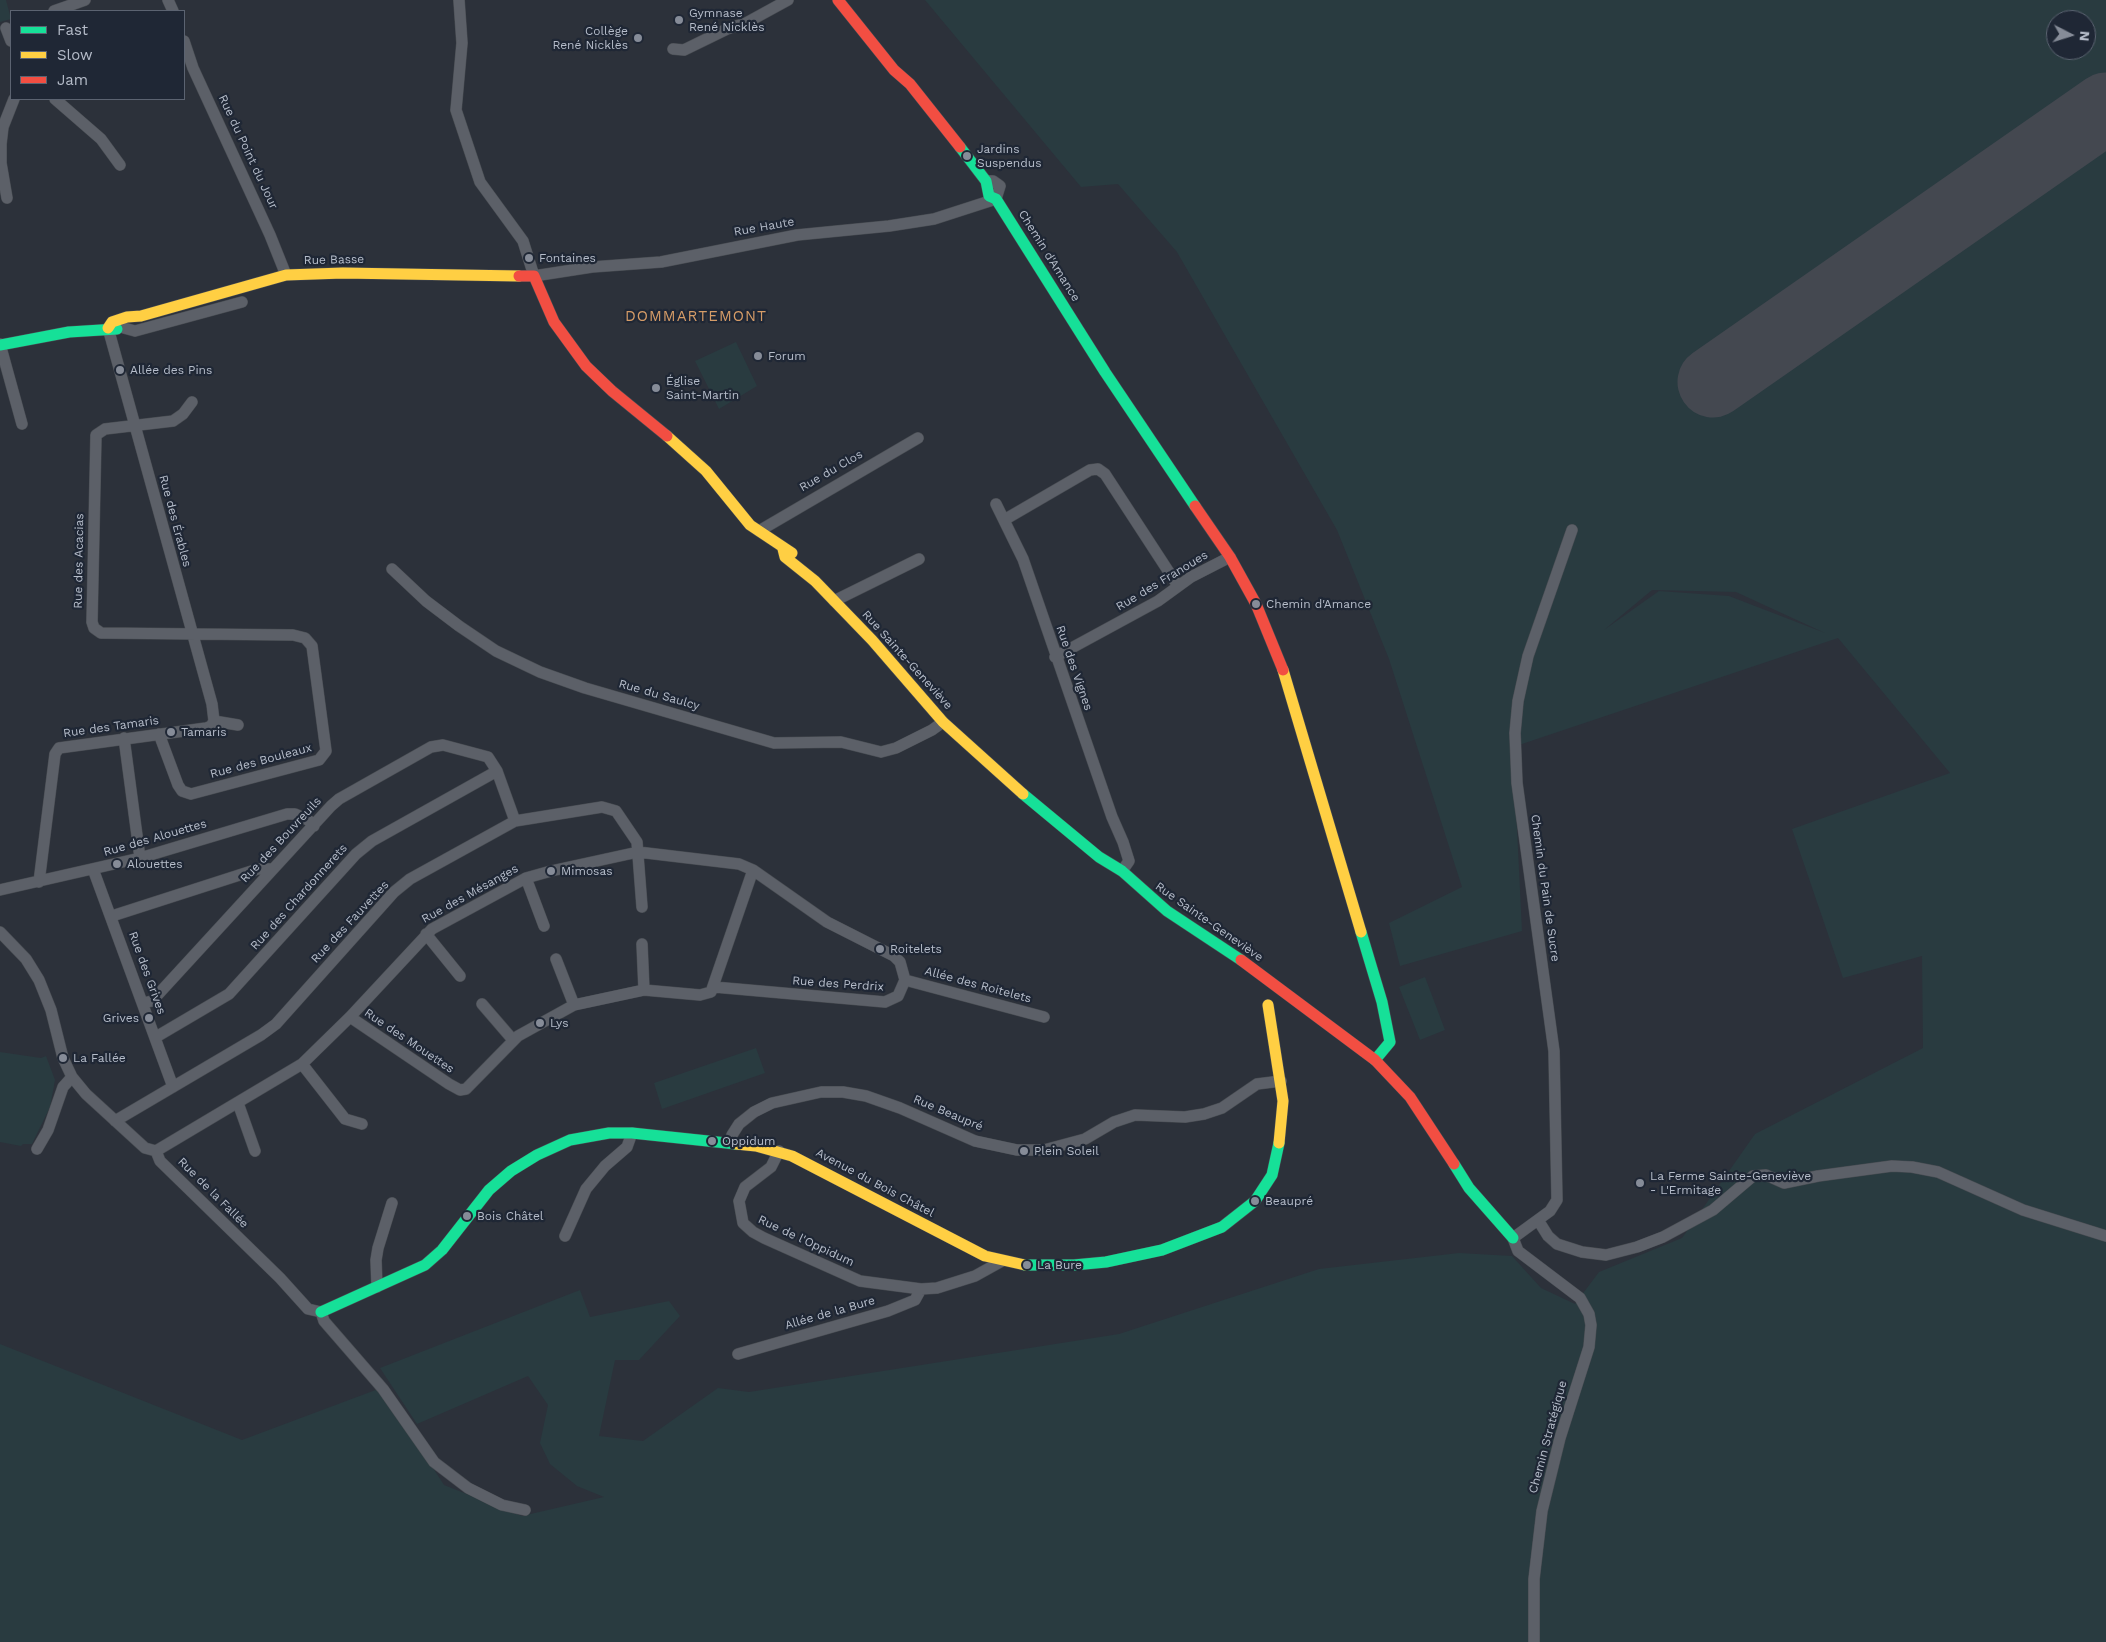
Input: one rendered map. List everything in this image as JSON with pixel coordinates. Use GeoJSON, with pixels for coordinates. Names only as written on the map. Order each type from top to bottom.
{"type":"FeatureCollection","features":[{"type":"Feature","properties":{"kind":"street"},"geometry":{"type":"LineString","coordinates":[[57,10],[85,0]]}},
{"type":"Feature","properties":{"kind":"street"},"geometry":{"type":"LineString","coordinates":[[460,0],[462,43],[456,110],[480,182],[523,241],[534,276]]}},
{"type":"Feature","properties":{"kind":"street"},"geometry":{"type":"LineString","coordinates":[[673,49],[684,50],[727,29],[746,23],[788,0]]}},
{"type":"Feature","properties":{"kind":"street","name":"Chemin d'Amance"},"geometry":{"type":"LineString","coordinates":[[838,0],[888,63],[910,84],[986,181],[989,196],[996,199],[1105,372],[1230,557],[1256,604],[1286,675],[1358,927],[1367,950],[1390,1039],[1388,1045],[1375,1060]]}},
{"type":"Feature","properties":{"kind":"street","name":"Rue du Point du Jour"},"geometry":{"type":"LineString","coordinates":[[185,45],[193,68],[270,235],[286,276]]}},
{"type":"Feature","properties":{"kind":"street"},"geometry":{"type":"LineString","coordinates":[[8,198],[1,162],[1,144],[3,127],[14,100]]}},
{"type":"Feature","properties":{"kind":"street"},"geometry":{"type":"LineString","coordinates":[[57,100],[101,139],[120,165]]}},
{"type":"Feature","properties":{"kind":"street","name":"Rue Haute"},"geometry":{"type":"LineString","coordinates":[[534,276],[592,267],[661,262],[797,235],[925,221],[950,215],[996,199]]}},
{"type":"Feature","properties":{"kind":"street","name":"Rue Basse"},"geometry":{"type":"LineString","coordinates":[[108,328],[112,322],[132,316],[140,316],[286,276],[343,273],[534,276]]}},
{"type":"Feature","properties":{"kind":"street","name":"Rue Sainte-Geneviève"},"geometry":{"type":"LineString","coordinates":[[534,276],[554,322],[586,366],[612,391],[654,423],[685,451],[721,488],[750,524],[783,549],[790,551],[807,568],[815,581],[915,688],[943,722],[1053,821],[1099,857],[1118,869],[1167,911],[1236,957],[1375,1060],[1410,1097],[1469,1188],[1513,1238]]}},
{"type":"Feature","properties":{"kind":"street"},"geometry":{"type":"LineString","coordinates":[[22,424],[0,344],[69,332],[108,328],[114,330],[124,328],[135,331],[242,302]]}},
{"type":"Feature","properties":{"kind":"street","name":"Rue Basse"},"geometry":{"type":"LineString","coordinates":[[124,328],[140,316]]}},
{"type":"Feature","properties":{"kind":"street","name":"Rue des Érables"},"geometry":{"type":"LineString","coordinates":[[108,328],[212,704],[214,721]]}},
{"type":"Feature","properties":{"kind":"street"},"geometry":{"type":"LineString","coordinates":[[135,426],[178,419],[192,402]]}},
{"type":"Feature","properties":{"kind":"street","name":"Rue des Acacias"},"geometry":{"type":"LineString","coordinates":[[135,426],[101,430],[95,440],[92,622],[94,628],[101,633],[193,635]]}},
{"type":"Feature","properties":{"kind":"street","name":"Rue du Clos"},"geometry":{"type":"LineString","coordinates":[[759,531],[918,438]]}},
{"type":"Feature","properties":{"kind":"street"},"geometry":{"type":"LineString","coordinates":[[1004,520],[1090,470],[1101,470],[1178,586]]}},
{"type":"Feature","properties":{"kind":"street","name":"Rue des Vignes"},"geometry":{"type":"LineString","coordinates":[[996,504],[1023,559],[1055,657],[1112,817],[1123,842],[1118,869]]}},
{"type":"Feature","properties":{"kind":"street","name":"Chemin du Pain de Sucre"},"geometry":{"type":"LineString","coordinates":[[1513,1238],[1552,1208],[1556,1200],[1555,1069],[1523,836],[1517,783],[1515,733],[1521,680],[1572,530]]}},
{"type":"Feature","properties":{"kind":"street","name":"Rue des Franoues"},"geometry":{"type":"LineString","coordinates":[[1055,657],[1158,601],[1178,586],[1230,557]]}},
{"type":"Feature","properties":{"kind":"street"},"geometry":{"type":"LineString","coordinates":[[834,601],[919,560]]}},
{"type":"Feature","properties":{"kind":"street","name":"Rue du Saulcy"},"geometry":{"type":"LineString","coordinates":[[392,569],[426,602],[458,626],[496,651],[540,672],[585,688],[774,743],[841,742],[881,752],[896,748],[943,722]]}},
{"type":"Feature","properties":{"kind":"street","name":"Rue des Bouleaux"},"geometry":{"type":"LineString","coordinates":[[159,734],[178,785],[182,791],[191,794],[319,760],[326,751],[312,646],[308,641],[293,635],[193,635]]}},
{"type":"Feature","properties":{"kind":"street"},"geometry":{"type":"LineString","coordinates":[[214,721],[238,725]]}},
{"type":"Feature","properties":{"kind":"street","name":"Rue des Tamaris"},"geometry":{"type":"LineString","coordinates":[[39,882],[55,754],[64,746],[206,728],[211,726],[214,721]]}},
{"type":"Feature","properties":{"kind":"street"},"geometry":{"type":"LineString","coordinates":[[124,738],[140,858]]}},
{"type":"Feature","properties":{"kind":"street","name":"Rue des Bouvreuils"},"geometry":{"type":"LineString","coordinates":[[143,1003],[152,1001],[339,799],[436,744],[488,756],[497,770],[515,821]]}},
{"type":"Feature","properties":{"kind":"street","name":"Rue des Chardonnerets"},"geometry":{"type":"LineString","coordinates":[[156,1037],[229,994],[356,854],[372,842],[497,770]]}},
{"type":"Feature","properties":{"kind":"street","name":"Rue des Fauvettes"},"geometry":{"type":"LineString","coordinates":[[115,1121],[262,1035],[276,1024],[394,892],[410,879],[515,821],[602,806],[616,811],[637,842],[642,907]]}},
{"type":"Feature","properties":{"kind":"street","name":"Rue des Alouettes"},"geometry":{"type":"LineString","coordinates":[[0,890],[140,858],[287,814],[301,817],[314,826]]}},
{"type":"Feature","properties":{"kind":"street","name":"Rue des Mésanges"},"geometry":{"type":"LineString","coordinates":[[156,1151],[302,1064],[350,1017],[426,934],[526,878],[638,852],[739,864],[754,870]]}},
{"type":"Feature","properties":{"kind":"street","name":"Rue des Grives"},"geometry":{"type":"LineString","coordinates":[[93,869],[112,916],[173,1087]]}},
{"type":"Feature","properties":{"kind":"street"},"geometry":{"type":"LineString","coordinates":[[112,916],[258,869],[273,869]]}},
{"type":"Feature","properties":{"kind":"street"},"geometry":{"type":"LineString","coordinates":[[714,987],[754,870],[827,922],[894,956],[900,962],[905,980]]}},
{"type":"Feature","properties":{"kind":"street"},"geometry":{"type":"LineString","coordinates":[[526,878],[544,926]]}},
{"type":"Feature","properties":{"kind":"street","name":"Rue de la Fallée"},"geometry":{"type":"LineString","coordinates":[[0,932],[26,959],[39,980],[51,1010],[63,1058],[72,1077],[86,1094],[145,1148],[156,1151],[160,1161],[280,1278],[308,1310],[320,1312],[324,1321],[383,1389],[434,1462],[468,1488],[502,1504],[525,1510]]}},
{"type":"Feature","properties":{"kind":"street"},"geometry":{"type":"LineString","coordinates":[[426,934],[460,976]]}},
{"type":"Feature","properties":{"kind":"street"},"geometry":{"type":"LineString","coordinates":[[642,944],[644,990]]}},
{"type":"Feature","properties":{"kind":"street"},"geometry":{"type":"LineString","coordinates":[[556,960],[574,1005]]}},
{"type":"Feature","properties":{"kind":"street","name":"Rue des Perdrix"},"geometry":{"type":"LineString","coordinates":[[714,987],[885,1002],[898,996],[905,980]]}},
{"type":"Feature","properties":{"kind":"street","name":"Allée des Roitelets"},"geometry":{"type":"LineString","coordinates":[[905,980],[1044,1017]]}},
{"type":"Feature","properties":{"kind":"street","name":"Rue des Mouettes"},"geometry":{"type":"LineString","coordinates":[[350,1017],[460,1090],[469,1087],[513,1040],[574,1005],[644,990],[704,995],[711,992],[714,987]]}},
{"type":"Feature","properties":{"kind":"street"},"geometry":{"type":"LineString","coordinates":[[482,1004],[513,1040]]}},
{"type":"Feature","properties":{"kind":"street","name":"Avenue du Bois Châtel"},"geometry":{"type":"LineString","coordinates":[[320,1312],[415,1270],[431,1260],[442,1250],[489,1190],[501,1178],[529,1160],[559,1144],[582,1137],[632,1133],[729,1143],[779,1151],[806,1162],[985,1256],[1002,1261],[1051,1266],[1106,1262],[1162,1250],[1222,1227],[1255,1201],[1272,1175],[1278,1155],[1283,1120],[1281,1081],[1268,1005]]}},
{"type":"Feature","properties":{"kind":"street"},"geometry":{"type":"LineString","coordinates":[[302,1064],[345,1118],[362,1124]]}},
{"type":"Feature","properties":{"kind":"street"},"geometry":{"type":"LineString","coordinates":[[36,1149],[48,1130],[63,1088],[72,1077]]}},
{"type":"Feature","properties":{"kind":"street","name":"Rue Beaupré"},"geometry":{"type":"LineString","coordinates":[[729,1143],[739,1124],[754,1112],[772,1103],[821,1092],[843,1092],[866,1096],[900,1108],[975,1141],[1017,1150],[1044,1150],[1085,1139],[1114,1122],[1135,1115],[1185,1117],[1204,1114],[1222,1108],[1257,1084],[1281,1081]]}},
{"type":"Feature","properties":{"kind":"street"},"geometry":{"type":"LineString","coordinates":[[238,1103],[255,1151]]}},
{"type":"Feature","properties":{"kind":"street"},"geometry":{"type":"LineString","coordinates":[[564,1236],[586,1189],[605,1166],[627,1147],[632,1133]]}},
{"type":"Feature","properties":{"kind":"street","name":"Rue de l'Oppidum"},"geometry":{"type":"LineString","coordinates":[[779,1151],[771,1167],[748,1184],[741,1194],[739,1211],[747,1228],[854,1279],[876,1284],[921,1289],[937,1288],[975,1276],[1002,1261]]}},
{"type":"Feature","properties":{"kind":"street"},"geometry":{"type":"LineString","coordinates":[[1538,1220],[1549,1238],[1558,1244],[1582,1252],[1606,1255],[1637,1248],[1663,1237],[1713,1210],[1753,1176],[1766,1175],[1778,1182],[1784,1183],[1818,1176],[1892,1166],[1912,1167],[1938,1172],[2023,1210],[2106,1236]]}},
{"type":"Feature","properties":{"kind":"street"},"geometry":{"type":"LineString","coordinates":[[377,1287],[376,1260],[378,1248],[392,1203]]}},
{"type":"Feature","properties":{"kind":"street","name":"Chemin Stratégique"},"geometry":{"type":"LineString","coordinates":[[1513,1238],[1518,1251],[1580,1298],[1589,1314],[1592,1332],[1560,1438],[1542,1511],[1534,1579],[1534,1642]]}},
{"type":"Feature","properties":{"kind":"street","name":"Allée de la Bure"},"geometry":{"type":"LineString","coordinates":[[738,1354],[888,1311],[915,1300],[921,1289]]}},
{"type":"Feature","properties":{"kind":"shaded area"},"geometry":{"type":"Polygon","coordinates":[[[0,0],[6,0],[10,19],[0,22],[0,0]]]}},
{"type":"Feature","properties":{"kind":"shaded area"},"geometry":{"type":"Polygon","coordinates":[[[925,0],[2106,0],[2106,1642],[0,1642],[0,1344],[242,1440],[381,1388],[444,1485],[522,1516],[604,1497],[577,1486],[550,1464],[540,1443],[548,1405],[528,1376],[417,1424],[380,1368],[580,1290],[590,1317],[669,1301],[680,1316],[639,1360],[615,1360],[599,1436],[643,1441],[718,1388],[749,1392],[1119,1334],[1319,1269],[1459,1253],[1512,1256],[1541,1288],[1575,1304],[1599,1272],[1682,1238],[1755,1134],[1923,1048],[1922,956],[1843,978],[1792,829],[1950,773],[1838,638],[1513,747],[1522,931],[1400,966],[1389,923],[1462,887],[1389,659],[1337,530],[1177,252],[1118,184],[1081,187],[925,0]],[[1652,590],[1604,630],[1659,591],[1729,596],[1825,633],[1736,592],[1652,590]]]}},
{"type":"Feature","properties":{"kind":"shaded area"},"geometry":{"type":"Polygon","coordinates":[[[736,342],[757,386],[719,409],[695,361],[736,342]]]}},
{"type":"Feature","properties":{"kind":"shaded area"},"geometry":{"type":"Polygon","coordinates":[[[1425,977],[1445,1030],[1420,1040],[1399,987],[1425,977]]]}},
{"type":"Feature","properties":{"kind":"shaded area"},"geometry":{"type":"Polygon","coordinates":[[[756,1048],[765,1073],[662,1109],[654,1083],[756,1048]]]}},
{"type":"Feature","properties":{"kind":"shaded area"},"geometry":{"type":"Polygon","coordinates":[[[0,1052],[41,1058],[46,1056],[55,1080],[50,1107],[32,1144],[23,1144],[21,1146],[0,1142],[0,1052]]]}},
{"type":"Feature","properties":{"kind":"runway"},"geometry":{"type":"LineString","coordinates":[[1713,382],[2106,108]]}},
{"type":"Feature","properties":{"kind":"traffic: fast"},"geometry":{"type":"LineString","coordinates":[[960,147],[986,181],[989,196],[996,199],[1105,372],[1195,506]]}},
{"type":"Feature","properties":{"kind":"traffic: fast"},"geometry":{"type":"LineString","coordinates":[[0,345],[69,332],[117,329]]}},
{"type":"Feature","properties":{"kind":"traffic: fast"},"geometry":{"type":"LineString","coordinates":[[1023,794],[1099,857],[1122,871],[1167,911],[1241,960]]}},
{"type":"Feature","properties":{"kind":"traffic: fast"},"geometry":{"type":"LineString","coordinates":[[1361,932],[1382,1002],[1390,1042],[1375,1060]]}},
{"type":"Feature","properties":{"kind":"traffic: fast"},"geometry":{"type":"LineString","coordinates":[[321,1312],[425,1265],[442,1250],[489,1190],[511,1171],[537,1155],[570,1140],[609,1133],[632,1133],[736,1144]]}},
{"type":"Feature","properties":{"kind":"traffic: fast"},"geometry":{"type":"LineString","coordinates":[[1025,1265],[1074,1265],[1106,1262],[1162,1250],[1222,1227],[1255,1201],[1272,1175],[1279,1143]]}},
{"type":"Feature","properties":{"kind":"traffic: fast"},"geometry":{"type":"LineString","coordinates":[[1454,1164],[1469,1188],[1513,1238]]}},
{"type":"Feature","properties":{"kind":"traffic: slow"},"geometry":{"type":"LineString","coordinates":[[108,328],[112,322],[127,317],[141,316],[286,275],[343,273],[519,276]]}},
{"type":"Feature","properties":{"kind":"traffic: slow"},"geometry":{"type":"LineString","coordinates":[[667,436],[706,471],[750,525],[792,553]]}},
{"type":"Feature","properties":{"kind":"traffic: slow"},"geometry":{"type":"LineString","coordinates":[[783,549],[785,557],[815,581],[872,640],[943,722],[1023,794]]}},
{"type":"Feature","properties":{"kind":"traffic: slow"},"geometry":{"type":"LineString","coordinates":[[1283,670],[1361,932]]}},
{"type":"Feature","properties":{"kind":"traffic: slow"},"geometry":{"type":"LineString","coordinates":[[1268,1005],[1283,1101],[1279,1143]]}},
{"type":"Feature","properties":{"kind":"traffic: slow"},"geometry":{"type":"LineString","coordinates":[[736,1144],[756,1146],[792,1156],[985,1256],[1025,1265]]}},
{"type":"Feature","properties":{"kind":"traffic: jam"},"geometry":{"type":"LineString","coordinates":[[838,0],[894,70],[910,84],[960,147]]}},
{"type":"Feature","properties":{"kind":"traffic: jam"},"geometry":{"type":"LineString","coordinates":[[519,276],[534,276],[554,322],[586,366],[612,391],[667,436]]}},
{"type":"Feature","properties":{"kind":"traffic: jam"},"geometry":{"type":"LineString","coordinates":[[1195,506],[1230,557],[1256,604],[1283,670]]}},
{"type":"Feature","properties":{"kind":"traffic: jam"},"geometry":{"type":"LineString","coordinates":[[1241,960],[1375,1060],[1410,1097],[1454,1164]]}},
{"type":"Feature","properties":{"kind":"place","name":"Gymnase René Nicklès"},"geometry":{"type":"Point","coordinates":[679,20]}},
{"type":"Feature","properties":{"kind":"place","name":"Collège René Nicklès"},"geometry":{"type":"Point","coordinates":[638,38]}},
{"type":"Feature","properties":{"kind":"place","name":"Jardins Suspendus"},"geometry":{"type":"Point","coordinates":[967,156]}},
{"type":"Feature","properties":{"kind":"place","name":"Fontaines"},"geometry":{"type":"Point","coordinates":[529,258]}},
{"type":"Feature","properties":{"kind":"place","name":"Forum"},"geometry":{"type":"Point","coordinates":[758,356]}},
{"type":"Feature","properties":{"kind":"place","name":"Allée des Pins"},"geometry":{"type":"Point","coordinates":[120,370]}},
{"type":"Feature","properties":{"kind":"place","name":"Église Saint-Martin"},"geometry":{"type":"Point","coordinates":[656,388]}},
{"type":"Feature","properties":{"kind":"place","name":"Chemin d'Amance"},"geometry":{"type":"Point","coordinates":[1256,604]}},
{"type":"Feature","properties":{"kind":"place","name":"Tamaris"},"geometry":{"type":"Point","coordinates":[171,732]}},
{"type":"Feature","properties":{"kind":"place","name":"Alouettes"},"geometry":{"type":"Point","coordinates":[117,864]}},
{"type":"Feature","properties":{"kind":"place","name":"Mimosas"},"geometry":{"type":"Point","coordinates":[551,871]}},
{"type":"Feature","properties":{"kind":"place","name":"Roitelets"},"geometry":{"type":"Point","coordinates":[880,949]}},
{"type":"Feature","properties":{"kind":"place","name":"Grives"},"geometry":{"type":"Point","coordinates":[149,1018]}},
{"type":"Feature","properties":{"kind":"place","name":"Lys"},"geometry":{"type":"Point","coordinates":[540,1023]}},
{"type":"Feature","properties":{"kind":"place","name":"La Fallée"},"geometry":{"type":"Point","coordinates":[63,1058]}},
{"type":"Feature","properties":{"kind":"place","name":"Oppidum"},"geometry":{"type":"Point","coordinates":[712,1141]}},
{"type":"Feature","properties":{"kind":"place","name":"Plein Soleil"},"geometry":{"type":"Point","coordinates":[1024,1151]}},
{"type":"Feature","properties":{"kind":"place","name":"La Ferme Sainte-Geneviève - L'Ermitage"},"geometry":{"type":"Point","coordinates":[1640,1183]}},
{"type":"Feature","properties":{"kind":"place","name":"Beaupré"},"geometry":{"type":"Point","coordinates":[1255,1201]}},
{"type":"Feature","properties":{"kind":"place","name":"Bois Châtel"},"geometry":{"type":"Point","coordinates":[467,1216]}},
{"type":"Feature","properties":{"kind":"place","name":"La Bure"},"geometry":{"type":"Point","coordinates":[1027,1265]}},
{"type":"Feature","properties":{"kind":"district","name":"DOMMARTEMONT"},"geometry":{"type":"Point","coordinates":[696,317]}}]}
